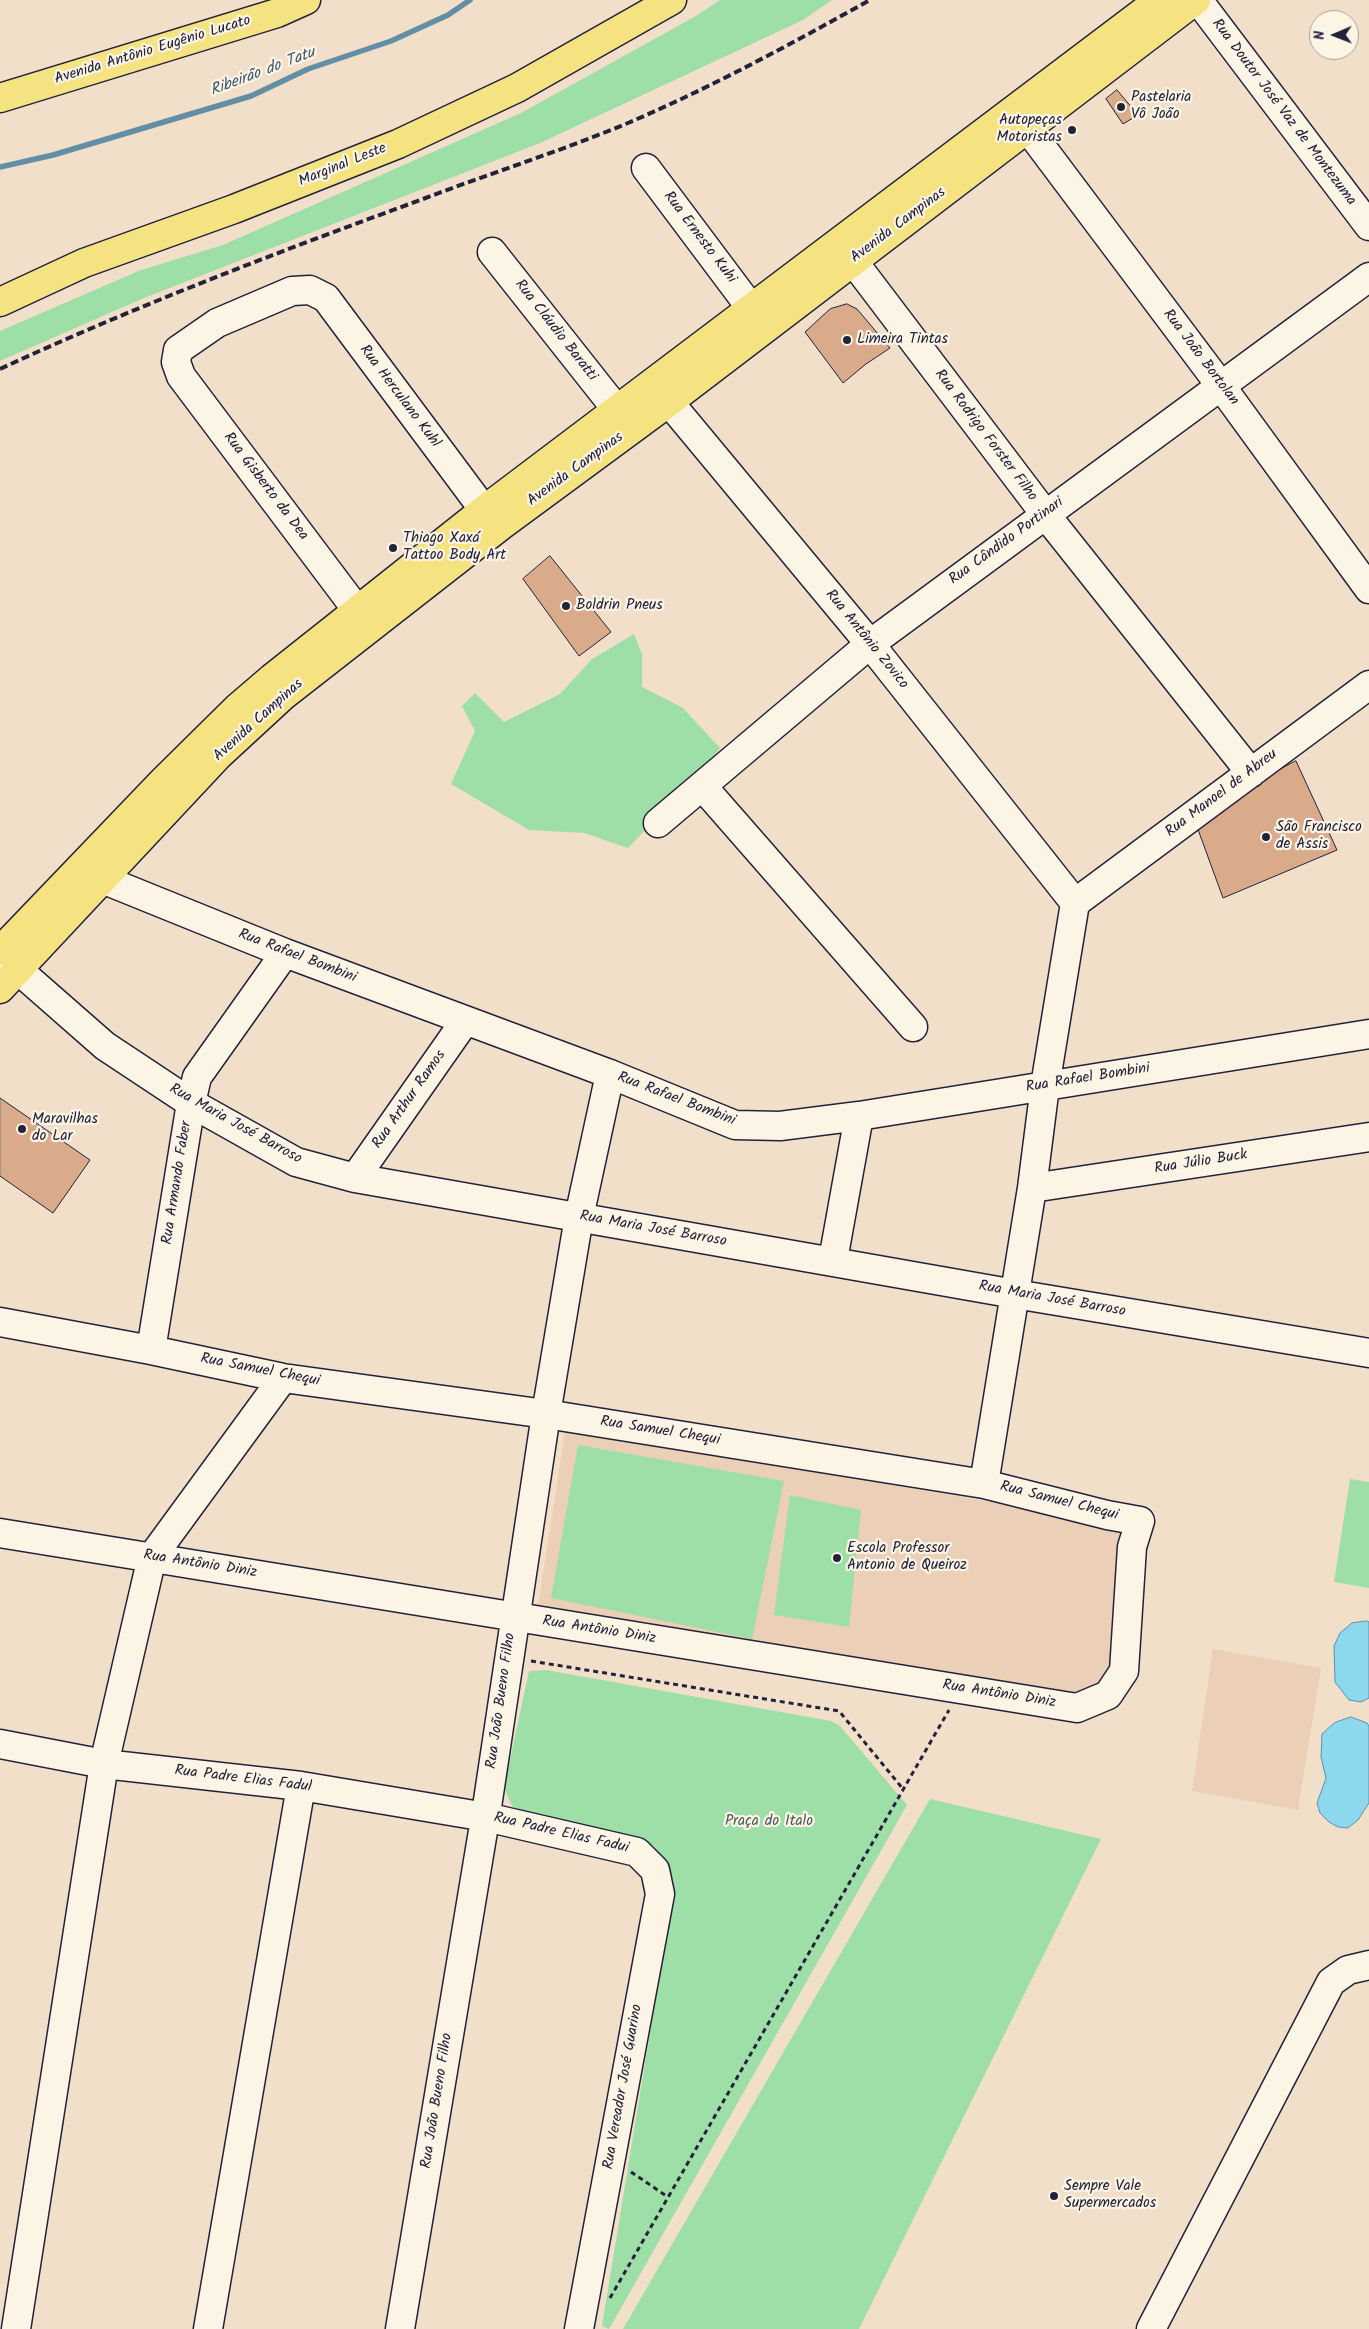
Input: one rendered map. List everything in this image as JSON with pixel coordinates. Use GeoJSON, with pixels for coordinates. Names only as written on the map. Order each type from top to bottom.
{"type":"FeatureCollection","features":[{"type":"Feature","properties":{"kind":"main road","name":"Avenida Antônio Eugênio Lucato"},"geometry":{"type":"LineString","coordinates":[[0,98],[277,13],[306,0]]}},
{"type":"Feature","properties":{"kind":"main road","name":"Marginal Leste"},"geometry":{"type":"LineString","coordinates":[[0,302],[84,263],[234,209],[398,144],[517,88],[672,0]]}},
{"type":"Feature","properties":{"kind":"main road","name":"Avenida Campinas"},"geometry":{"type":"LineString","coordinates":[[4,966],[102,879],[219,755],[283,696],[502,525],[661,392],[752,308],[1159,0]]}},
{"type":"Feature","properties":{"kind":"main road","name":"Avenida Campinas"},"geometry":{"type":"LineString","coordinates":[[4,966],[213,731],[272,678],[484,510],[617,410],[661,392],[852,261],[1197,0]]}},
{"type":"Feature","properties":{"kind":"street","name":"Rua Doutor José Vaz de Montezuma"},"geometry":{"type":"LineString","coordinates":[[1197,0],[1369,226]]}},
{"type":"Feature","properties":{"kind":"street","name":"Rua João Bortolan"},"geometry":{"type":"LineString","coordinates":[[1028,129],[1222,386],[1369,589]]}},
{"type":"Feature","properties":{"kind":"street","name":"Rua Ernesto Kuhi"},"geometry":{"type":"LineString","coordinates":[[646,168],[752,308]]}},
{"type":"Feature","properties":{"kind":"street","name":"Rua Cláudio Baratti"},"geometry":{"type":"LineString","coordinates":[[492,252],[617,410]]}},
{"type":"Feature","properties":{"kind":"street","name":"Rua Rodrigo Forster Filho"},"geometry":{"type":"LineString","coordinates":[[852,261],[1045,514],[1251,773]]}},
{"type":"Feature","properties":{"kind":"street","name":"Rua Cândido Portinari"},"geometry":{"type":"LineString","coordinates":[[658,823],[703,787],[870,644],[1369,277]]}},
{"type":"Feature","properties":{"kind":"street","name":"Rua Herculano Kuhl"},"geometry":{"type":"LineString","coordinates":[[176,362],[178,350],[217,322],[292,291],[310,290],[326,298],[484,510]]}},
{"type":"Feature","properties":{"kind":"street","name":"Rua Gisberto da Dea"},"geometry":{"type":"LineString","coordinates":[[176,362],[181,376],[357,610]]}},
{"type":"Feature","properties":{"kind":"street","name":"Rua Antônio Zovico"},"geometry":{"type":"LineString","coordinates":[[661,392],[870,644],[1076,903]]}},
{"type":"Feature","properties":{"kind":"street","name":"Rua Manoel de Abreu"},"geometry":{"type":"LineString","coordinates":[[1076,903],[1369,685]]}},
{"type":"Feature","properties":{"kind":"street"},"geometry":{"type":"LineString","coordinates":[[703,787],[913,1027]]}},
{"type":"Feature","properties":{"kind":"street","name":"Rua Rafael Bombini"},"geometry":{"type":"LineString","coordinates":[[102,879],[286,953],[610,1074],[736,1125],[780,1126],[859,1116],[1369,1034]]}},
{"type":"Feature","properties":{"kind":"street"},"geometry":{"type":"LineString","coordinates":[[984,1484],[1032,1188],[1045,1086],[1076,903]]}},
{"type":"Feature","properties":{"kind":"street","name":"Rua Armando Faber"},"geometry":{"type":"LineString","coordinates":[[151,1350],[191,1103],[197,1077],[286,953]]}},
{"type":"Feature","properties":{"kind":"street","name":"Rua Maria José Barroso"},"geometry":{"type":"LineString","coordinates":[[4,966],[105,1046],[191,1103],[296,1162],[356,1178],[833,1260],[1015,1294],[1369,1353]]}},
{"type":"Feature","properties":{"kind":"street","name":"Rua Arthur Ramos"},"geometry":{"type":"LineString","coordinates":[[356,1178],[465,1021]]}},
{"type":"Feature","properties":{"kind":"street","name":"Rua João Bueno Filho"},"geometry":{"type":"LineString","coordinates":[[400,2329],[486,1817],[514,1617],[546,1414],[580,1217],[610,1074]]}},
{"type":"Feature","properties":{"kind":"street"},"geometry":{"type":"LineString","coordinates":[[833,1260],[859,1116]]}},
{"type":"Feature","properties":{"kind":"street","name":"Rua Júlio Buck"},"geometry":{"type":"LineString","coordinates":[[1032,1188],[1369,1137]]}},
{"type":"Feature","properties":{"kind":"street","name":"Rua Samuel Chequi"},"geometry":{"type":"LineString","coordinates":[[0,1322],[151,1350],[283,1378],[546,1414],[984,1484],[1107,1515],[1140,1521],[1132,1547],[1124,1672],[1108,1695]]}},
{"type":"Feature","properties":{"kind":"street"},"geometry":{"type":"LineString","coordinates":[[16,2329],[104,1764],[152,1557],[283,1378]]}},
{"type":"Feature","properties":{"kind":"street","name":"Rua Antônio Diniz"},"geometry":{"type":"LineString","coordinates":[[0,1533],[1077,1708],[1108,1695]]}},
{"type":"Feature","properties":{"kind":"street","name":"Rua Padre Elias Fadul"},"geometry":{"type":"LineString","coordinates":[[0,1744],[104,1764],[301,1786],[486,1817]]}},
{"type":"Feature","properties":{"kind":"street"},"geometry":{"type":"LineString","coordinates":[[208,2329],[301,1786]]}},
{"type":"Feature","properties":{"kind":"street","name":"Rua Padre Elias Fadui"},"geometry":{"type":"LineString","coordinates":[[486,1817],[637,1852]]}},
{"type":"Feature","properties":{"kind":"street","name":"Rua Vereador José Guarino"},"geometry":{"type":"LineString","coordinates":[[580,2329],[660,1894],[655,1870],[637,1852]]}},
{"type":"Feature","properties":{"kind":"street"},"geometry":{"type":"LineString","coordinates":[[1151,2329],[1330,1982],[1348,1970],[1369,1966]]}},
{"type":"Feature","properties":{"kind":"path"},"geometry":{"type":"LineString","coordinates":[[508,1658],[840,1711],[903,1789]]}},
{"type":"Feature","properties":{"kind":"path"},"geometry":{"type":"LineString","coordinates":[[606,2304],[961,1689]]}},
{"type":"Feature","properties":{"kind":"path"},"geometry":{"type":"LineString","coordinates":[[611,2159],[668,2197]]}},
{"type":"Feature","properties":{"kind":"shaded area","name":"Escola Professor Antonio de Queiroz"},"geometry":{"type":"Polygon","coordinates":[[[565,1432],[1109,1521],[1124,1532],[1120,1678],[1077,1708],[538,1606],[565,1432]]]}},
{"type":"Feature","properties":{"kind":"shaded area"},"geometry":{"type":"Polygon","coordinates":[[[1213,1649],[1321,1668],[1298,1810],[1192,1791],[1213,1649]]]}},
{"type":"Feature","properties":{"kind":"green space"},"geometry":{"type":"Polygon","coordinates":[[[720,0],[832,0],[803,20],[540,143],[144,298],[0,361],[0,331],[141,270],[223,245],[521,113],[696,16],[720,0]]]}},
{"type":"Feature","properties":{"kind":"green space"},"geometry":{"type":"Polygon","coordinates":[[[634,634],[642,654],[642,687],[683,708],[720,748],[689,784],[628,848],[584,833],[529,830],[451,784],[475,731],[462,706],[475,693],[504,722],[560,694],[592,659],[634,634]]]}},
{"type":"Feature","properties":{"kind":"green space"},"geometry":{"type":"Polygon","coordinates":[[[578,1445],[784,1481],[752,1639],[551,1598],[578,1445]]]}},
{"type":"Feature","properties":{"kind":"green space"},"geometry":{"type":"Polygon","coordinates":[[[1350,1479],[1369,1482],[1369,1588],[1334,1582],[1350,1479]]]}},
{"type":"Feature","properties":{"kind":"green space"},"geometry":{"type":"Polygon","coordinates":[[[790,1495],[861,1510],[849,1627],[774,1615],[790,1495]]]}},
{"type":"Feature","properties":{"kind":"green space","name":"Praça do Italo"},"geometry":{"type":"Polygon","coordinates":[[[546,1670],[831,1721],[840,1726],[907,1805],[609,2329],[602,2326],[673,1892],[667,1865],[654,1846],[630,1836],[528,1815],[512,1806],[504,1788],[529,1671],[546,1670]]]}},
{"type":"Feature","properties":{"kind":"green space"},"geometry":{"type":"Polygon","coordinates":[[[930,1799],[1101,1839],[859,2329],[623,2329],[930,1799]]]}},
{"type":"Feature","properties":{"kind":"water"},"geometry":{"type":"Polygon","coordinates":[[[1369,1622],[1369,1698],[1361,1702],[1349,1700],[1335,1682],[1334,1646],[1340,1633],[1352,1623],[1369,1622]]]}},
{"type":"Feature","properties":{"kind":"water"},"geometry":{"type":"Polygon","coordinates":[[[1351,1717],[1367,1723],[1369,1726],[1369,1803],[1358,1820],[1348,1828],[1338,1827],[1329,1822],[1320,1813],[1317,1803],[1326,1778],[1321,1757],[1322,1734],[1334,1723],[1351,1717]]]}},
{"type":"Feature","properties":{"kind":"building","name":"Pastelaria Vô João"},"geometry":{"type":"Polygon","coordinates":[[[1117,90],[1138,115],[1123,124],[1106,99],[1117,90]]]}},
{"type":"Feature","properties":{"kind":"building","name":"Limeira Tintas"},"geometry":{"type":"Polygon","coordinates":[[[847,304],[857,309],[890,348],[866,364],[843,383],[805,332],[830,309],[847,304]]]}},
{"type":"Feature","properties":{"kind":"building","name":"Boldrin Pneus"},"geometry":{"type":"Polygon","coordinates":[[[550,556],[611,632],[579,656],[523,579],[550,556]]]}},
{"type":"Feature","properties":{"kind":"building","name":"São Francisco de Assis"},"geometry":{"type":"Polygon","coordinates":[[[1296,761],[1337,850],[1223,898],[1196,824],[1240,791],[1296,761]]]}},
{"type":"Feature","properties":{"kind":"building","name":"Maravilhas do Lar"},"geometry":{"type":"Polygon","coordinates":[[[0,1098],[90,1160],[53,1213],[0,1176],[0,1098]]]}},
{"type":"Feature","properties":{"kind":"waterway","name":"Ribeirão do Tatu"},"geometry":{"type":"LineString","coordinates":[[0,167],[53,155],[251,96],[308,69],[391,41],[448,15],[470,0]]}},
{"type":"Feature","properties":{"kind":"railway"},"geometry":{"type":"LineString","coordinates":[[0,369],[104,323],[316,238],[628,123],[721,80],[870,0]]}},
{"type":"Feature","properties":{"kind":"place","name":"Pastelaria Vô João"},"geometry":{"type":"Point","coordinates":[1121,107]}},
{"type":"Feature","properties":{"kind":"place","name":"Autopeças Motoristas"},"geometry":{"type":"Point","coordinates":[1072,130]}},
{"type":"Feature","properties":{"kind":"place","name":"Limeira Tintas"},"geometry":{"type":"Point","coordinates":[847,340]}},
{"type":"Feature","properties":{"kind":"place","name":"Thiago Xaxá Tattoo Body Art"},"geometry":{"type":"Point","coordinates":[393,548]}},
{"type":"Feature","properties":{"kind":"place","name":"Boldrin Pneus"},"geometry":{"type":"Point","coordinates":[566,606]}},
{"type":"Feature","properties":{"kind":"place","name":"São Francisco de Assis"},"geometry":{"type":"Point","coordinates":[1266,837]}},
{"type":"Feature","properties":{"kind":"place","name":"Maravilhas do Lar"},"geometry":{"type":"Point","coordinates":[22,1129]}},
{"type":"Feature","properties":{"kind":"place","name":"Escola Professor Antonio de Queiroz"},"geometry":{"type":"Point","coordinates":[837,1558]}},
{"type":"Feature","properties":{"kind":"place","name":"Sempre Vale Supermercados"},"geometry":{"type":"Point","coordinates":[1054,2196]}}]}
